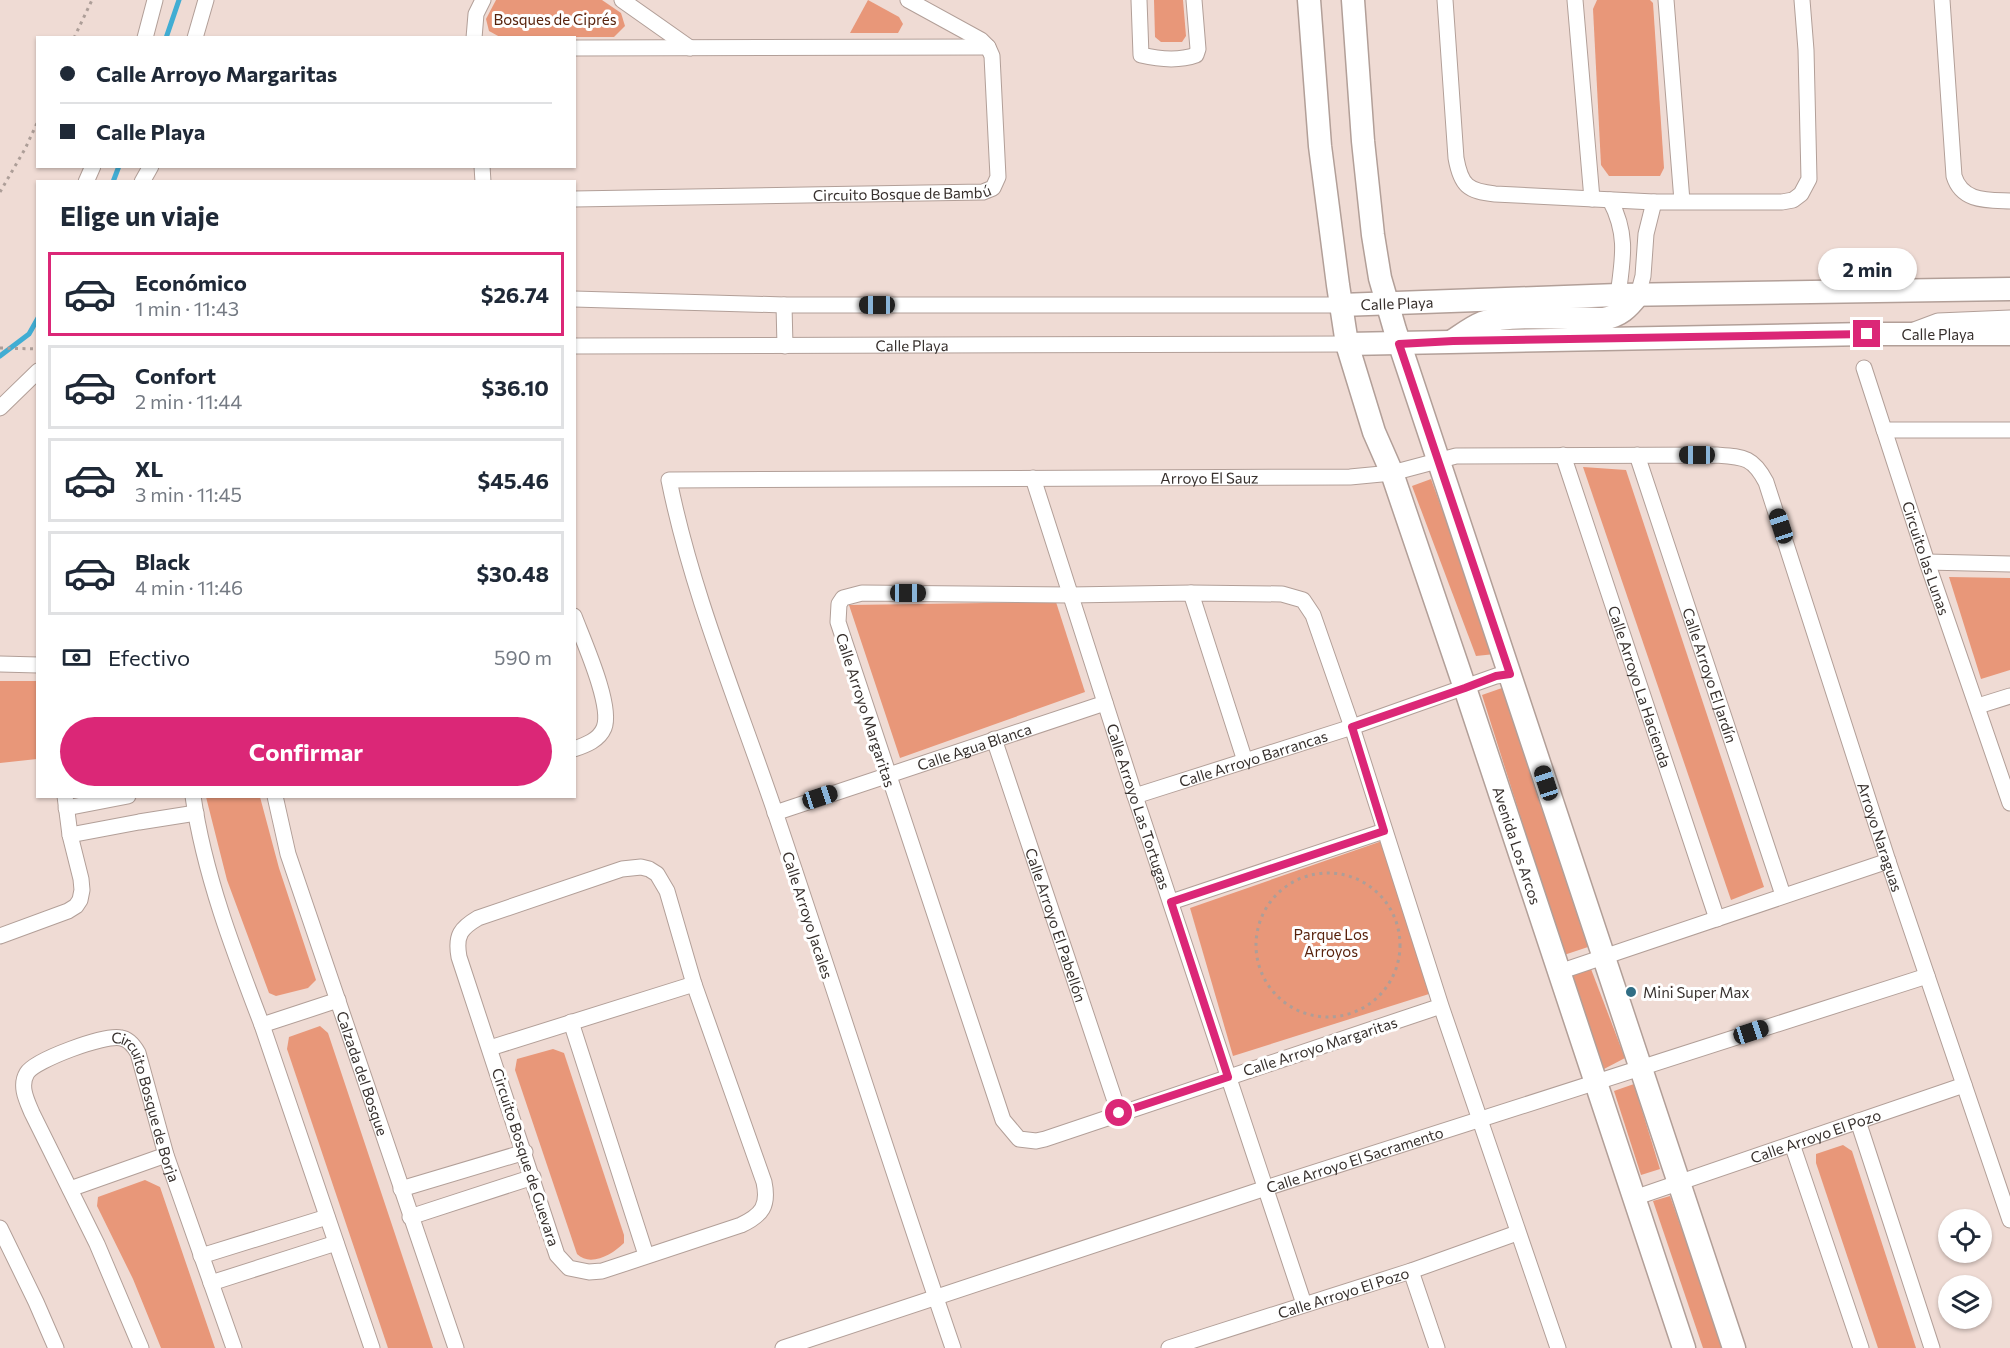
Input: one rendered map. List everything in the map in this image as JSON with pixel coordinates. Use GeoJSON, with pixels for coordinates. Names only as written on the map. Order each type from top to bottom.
{"type":"FeatureCollection","features":[{"type":"Feature","properties":{"kind":"street"},"geometry":{"type":"LineString","coordinates":[[146,36],[155,0]]}},
{"type":"Feature","properties":{"kind":"street"},"geometry":{"type":"LineString","coordinates":[[196,36],[206,0]]}},
{"type":"Feature","properties":{"kind":"street"},"geometry":{"type":"LineString","coordinates":[[474,36],[476,14],[483,0]]}},
{"type":"Feature","properties":{"kind":"street"},"geometry":{"type":"LineString","coordinates":[[622,0],[690,48]]}},
{"type":"Feature","properties":{"kind":"street"},"geometry":{"type":"LineString","coordinates":[[908,0],[981,39],[988,47]]}},
{"type":"Feature","properties":{"kind":"street"},"geometry":{"type":"LineString","coordinates":[[1139,0],[1141,55],[1154,58],[1188,58],[1196,55],[1198,49],[1194,0]]}},
{"type":"Feature","properties":{"kind":"street","name":"Avenida Los Arcos"},"geometry":{"type":"LineString","coordinates":[[1309,0],[1320,146],[1347,344],[1374,432],[1392,473],[1465,688],[1684,1348]]}},
{"type":"Feature","properties":{"kind":"street"},"geometry":{"type":"LineString","coordinates":[[1353,0],[1363,141],[1373,235],[1387,302],[1399,344],[1734,1348]]}},
{"type":"Feature","properties":{"kind":"street"},"geometry":{"type":"LineString","coordinates":[[1445,0],[1456,158],[1459,175],[1465,185],[1473,190],[1495,195],[1654,202],[1782,202],[1793,200],[1806,188],[1809,168],[1802,0]]}},
{"type":"Feature","properties":{"kind":"street"},"geometry":{"type":"LineString","coordinates":[[1575,0],[1592,199]]}},
{"type":"Feature","properties":{"kind":"street"},"geometry":{"type":"LineString","coordinates":[[1666,0],[1682,201]]}},
{"type":"Feature","properties":{"kind":"street"},"geometry":{"type":"LineString","coordinates":[[1942,0],[1954,176],[1957,187],[1964,193],[1983,199],[2010,201]]}},
{"type":"Feature","properties":{"kind":"street"},"geometry":{"type":"LineString","coordinates":[[576,48],[988,47]]}},
{"type":"Feature","properties":{"kind":"street","name":"Circuito Bosque de Bambú"},"geometry":{"type":"LineString","coordinates":[[576,199],[983,192],[993,188],[998,177],[992,56],[988,47]]}},
{"type":"Feature","properties":{"kind":"street"},"geometry":{"type":"LineString","coordinates":[[1453,341],[1468,330],[1490,321],[1603,319],[1623,313],[1628,295],[1623,239],[1618,215],[1611,200]]}},
{"type":"Feature","properties":{"kind":"street"},"geometry":{"type":"LineString","coordinates":[[1628,295],[1643,276],[1647,234],[1654,202]]}},
{"type":"Feature","properties":{"kind":"street","name":"Calle Playa"},"geometry":{"type":"LineString","coordinates":[[576,299],[784,305],[1341,305],[1628,295],[2010,289]]}},
{"type":"Feature","properties":{"kind":"street"},"geometry":{"type":"LineString","coordinates":[[784,305],[785,346]]}},
{"type":"Feature","properties":{"kind":"street"},"geometry":{"type":"LineString","coordinates":[[1906,334],[1938,321],[2010,318]]}},
{"type":"Feature","properties":{"kind":"street","name":"Calle Playa"},"geometry":{"type":"LineString","coordinates":[[576,346],[1399,344],[1453,341],[2010,334]]}},
{"type":"Feature","properties":{"kind":"street","name":"Circuito las Lunas"},"geometry":{"type":"LineString","coordinates":[[1864,368],[1927,562],[2010,803]]}},
{"type":"Feature","properties":{"kind":"street"},"geometry":{"type":"LineString","coordinates":[[0,408],[36,373]]}},
{"type":"Feature","properties":{"kind":"street"},"geometry":{"type":"LineString","coordinates":[[1884,430],[2010,430]]}},
{"type":"Feature","properties":{"kind":"street","name":"Calle Arroyo La Hacienda"},"geometry":{"type":"LineString","coordinates":[[1563,455],[1717,919]]}},
{"type":"Feature","properties":{"kind":"street","name":"Calle Arroyo El Jardín"},"geometry":{"type":"LineString","coordinates":[[1638,455],[1783,895]]}},
{"type":"Feature","properties":{"kind":"street","name":"Arroyo El Sauz"},"geometry":{"type":"LineString","coordinates":[[669,480],[1350,477],[1392,473],[1456,456],[1717,455],[1746,458]]}},
{"type":"Feature","properties":{"kind":"street","name":"Arroyo Naraguas"},"geometry":{"type":"LineString","coordinates":[[1746,458],[1754,462],[1766,482],[1888,861],[2010,1220]]}},
{"type":"Feature","properties":{"kind":"street","name":"Calle Arroyo Las Tortugas"},"geometry":{"type":"LineString","coordinates":[[1033,478],[1135,796],[1304,1304]]}},
{"type":"Feature","properties":{"kind":"street","name":"Calle Arroyo Jacales"},"geometry":{"type":"LineString","coordinates":[[669,480],[680,526],[718,652],[775,813],[952,1348]]}},
{"type":"Feature","properties":{"kind":"street"},"geometry":{"type":"LineString","coordinates":[[1927,562],[2010,564]]}},
{"type":"Feature","properties":{"kind":"street","name":"Calle Arroyo Margaritas"},"geometry":{"type":"LineString","coordinates":[[1441,1006],[1036,1141],[1019,1139],[1003,1120],[838,622],[839,604],[843,598],[862,593],[1070,595],[1191,593],[1282,594],[1303,600],[1313,615],[1352,727],[1441,1006],[1558,1348]]}},
{"type":"Feature","properties":{"kind":"street"},"geometry":{"type":"LineString","coordinates":[[1191,593],[1245,761]]}},
{"type":"Feature","properties":{"kind":"street"},"geometry":{"type":"LineString","coordinates":[[576,622],[602,694],[606,717],[605,727],[601,734],[594,741],[576,748]]}},
{"type":"Feature","properties":{"kind":"street"},"geometry":{"type":"LineString","coordinates":[[0,664],[36,665]]}},
{"type":"Feature","properties":{"kind":"street","name":"Calle Arroyo Barrancas"},"geometry":{"type":"LineString","coordinates":[[1135,796],[1352,727],[1496,676],[1510,674]]}},
{"type":"Feature","properties":{"kind":"street"},"geometry":{"type":"LineString","coordinates":[[1978,706],[2010,696]]}},
{"type":"Feature","properties":{"kind":"street","name":"Calle Agua Blanca"},"geometry":{"type":"LineString","coordinates":[[775,813],[1105,703]]}},
{"type":"Feature","properties":{"kind":"street","name":"Calle Arroyo El Pabellón"},"geometry":{"type":"LineString","coordinates":[[994,739],[1119,1113]]}},
{"type":"Feature","properties":{"kind":"street"},"geometry":{"type":"LineString","coordinates":[[0,936],[76,906],[80,900],[81,879],[70,835],[65,802],[107,798]]}},
{"type":"Feature","properties":{"kind":"street"},"geometry":{"type":"LineString","coordinates":[[193,798],[209,869],[243,975],[372,1348]]}},
{"type":"Feature","properties":{"kind":"street","name":"Calzada del Bosque"},"geometry":{"type":"LineString","coordinates":[[275,798],[288,854],[456,1348]]}},
{"type":"Feature","properties":{"kind":"street"},"geometry":{"type":"LineString","coordinates":[[70,835],[195,813]]}},
{"type":"Feature","properties":{"kind":"street"},"geometry":{"type":"LineString","coordinates":[[1171,902],[1384,831]]}},
{"type":"Feature","properties":{"kind":"street"},"geometry":{"type":"LineString","coordinates":[[1559,972],[1888,861]]}},
{"type":"Feature","properties":{"kind":"street","name":"Circuito Bosque de Guevara"},"geometry":{"type":"LineString","coordinates":[[641,867],[649,869],[663,881],[694,984],[764,1182],[765,1204],[761,1212],[741,1224],[602,1271],[589,1272],[569,1268],[557,1255],[490,1048],[459,957],[457,948],[461,930],[478,918],[622,869],[641,867]]}},
{"type":"Feature","properties":{"kind":"street","name":"Calle Arroyo El Sacramento"},"geometry":{"type":"LineString","coordinates":[[783,1348],[1266,1188],[1480,1121],[1927,975]]}},
{"type":"Feature","properties":{"kind":"street"},"geometry":{"type":"LineString","coordinates":[[490,1048],[694,984]]}},
{"type":"Feature","properties":{"kind":"street"},"geometry":{"type":"LineString","coordinates":[[262,1025],[338,1000]]}},
{"type":"Feature","properties":{"kind":"street"},"geometry":{"type":"LineString","coordinates":[[571,1022],[646,1255]]}},
{"type":"Feature","properties":{"kind":"street","name":"Circuito Bosque de Borja"},"geometry":{"type":"LineString","coordinates":[[141,1348],[112,1276],[27,1101],[24,1084],[26,1074],[34,1066],[69,1051],[113,1037],[121,1038],[133,1045],[138,1053],[166,1155],[234,1348]]}},
{"type":"Feature","properties":{"kind":"street","name":"Calle Arroyo El Pozo"},"geometry":{"type":"LineString","coordinates":[[1634,1198],[1964,1085]]}},
{"type":"Feature","properties":{"kind":"street"},"geometry":{"type":"LineString","coordinates":[[1858,1121],[1932,1348]]}},
{"type":"Feature","properties":{"kind":"street"},"geometry":{"type":"LineString","coordinates":[[1792,1144],[1861,1348]]}},
{"type":"Feature","properties":{"kind":"street"},"geometry":{"type":"LineString","coordinates":[[401,1189],[525,1152]]}},
{"type":"Feature","properties":{"kind":"street"},"geometry":{"type":"LineString","coordinates":[[70,1189],[166,1155]]}},
{"type":"Feature","properties":{"kind":"street"},"geometry":{"type":"LineString","coordinates":[[410,1217],[533,1177]]}},
{"type":"Feature","properties":{"kind":"street"},"geometry":{"type":"LineString","coordinates":[[201,1256],[327,1217]]}},
{"type":"Feature","properties":{"kind":"street"},"geometry":{"type":"LineString","coordinates":[[0,1228],[56,1348]]}},
{"type":"Feature","properties":{"kind":"street","name":"Calle Arroyo El Pozo"},"geometry":{"type":"LineString","coordinates":[[1169,1348],[1193,1344],[1304,1304],[1411,1271],[1517,1233]]}},
{"type":"Feature","properties":{"kind":"street"},"geometry":{"type":"LineString","coordinates":[[211,1283],[336,1243]]}},
{"type":"Feature","properties":{"kind":"street"},"geometry":{"type":"LineString","coordinates":[[1411,1271],[1437,1348]]}},
{"type":"Feature","properties":{"kind":"path"},"geometry":{"type":"LineString","coordinates":[[75,36],[92,0]]}},
{"type":"Feature","properties":{"kind":"path"},"geometry":{"type":"LineString","coordinates":[[0,192],[36,125]]}},
{"type":"Feature","properties":{"kind":"path"},"geometry":{"type":"LineString","coordinates":[[0,348],[36,349]]}},
{"type":"Feature","properties":{"kind":"path"},"geometry":{"type":"LineString","coordinates":[[1334,872],[1358,878],[1379,892],[1393,912],[1400,936],[1399,959],[1391,981],[1377,999],[1357,1012],[1335,1017],[1312,1016],[1290,1007],[1273,992],[1261,972],[1256,949],[1258,925],[1269,902],[1287,885],[1310,874],[1334,872]]}},
{"type":"Feature","properties":{"kind":"green space","name":"Bosques de Ciprés"},"geometry":{"type":"Polygon","coordinates":[[[496,0],[602,0],[621,13],[625,26],[614,37],[498,36],[489,31],[486,19],[496,0]]]}},
{"type":"Feature","properties":{"kind":"green space"},"geometry":{"type":"Polygon","coordinates":[[[868,0],[899,17],[903,24],[898,33],[850,33],[868,0]]]}},
{"type":"Feature","properties":{"kind":"green space"},"geometry":{"type":"Polygon","coordinates":[[[1154,0],[1183,0],[1186,36],[1182,42],[1161,42],[1155,37],[1154,0]]]}},
{"type":"Feature","properties":{"kind":"green space"},"geometry":{"type":"Polygon","coordinates":[[[1597,0],[1650,0],[1653,3],[1664,168],[1660,176],[1609,176],[1601,165],[1593,9],[1597,0]]]}},
{"type":"Feature","properties":{"kind":"green space"},"geometry":{"type":"Polygon","coordinates":[[[1583,467],[1626,470],[1764,887],[1731,900],[1583,467]]]}},
{"type":"Feature","properties":{"kind":"green space"},"geometry":{"type":"Polygon","coordinates":[[[1431,479],[1495,654],[1476,656],[1412,486],[1431,479]]]}},
{"type":"Feature","properties":{"kind":"green space"},"geometry":{"type":"Polygon","coordinates":[[[1949,577],[2010,578],[2010,670],[1981,679],[1949,577]]]}},
{"type":"Feature","properties":{"kind":"green space"},"geometry":{"type":"Polygon","coordinates":[[[1056,602],[1085,692],[900,758],[849,605],[1056,602]]]}},
{"type":"Feature","properties":{"kind":"green space"},"geometry":{"type":"Polygon","coordinates":[[[0,681],[36,681],[36,759],[0,763],[0,681]]]}},
{"type":"Feature","properties":{"kind":"green space"},"geometry":{"type":"Polygon","coordinates":[[[1502,688],[1588,947],[1564,955],[1482,695],[1502,688]]]}},
{"type":"Feature","properties":{"kind":"green space"},"geometry":{"type":"Polygon","coordinates":[[[206,798],[260,798],[279,868],[316,980],[308,988],[276,996],[269,993],[227,880],[206,798]]]}},
{"type":"Feature","properties":{"kind":"green space","name":"Parque Los Arroyos"},"geometry":{"type":"Polygon","coordinates":[[[1382,841],[1429,994],[1233,1056],[1190,908],[1382,841]]]}},
{"type":"Feature","properties":{"kind":"green space"},"geometry":{"type":"Polygon","coordinates":[[[1591,969],[1625,1058],[1604,1069],[1572,975],[1591,969]]]}},
{"type":"Feature","properties":{"kind":"green space"},"geometry":{"type":"Polygon","coordinates":[[[320,1026],[328,1033],[433,1348],[388,1348],[287,1049],[289,1037],[320,1026]]]}},
{"type":"Feature","properties":{"kind":"green space"},"geometry":{"type":"Polygon","coordinates":[[[553,1049],[564,1053],[624,1235],[624,1243],[601,1258],[582,1258],[577,1254],[515,1070],[517,1059],[553,1049]]]}},
{"type":"Feature","properties":{"kind":"green space"},"geometry":{"type":"Polygon","coordinates":[[[1634,1084],[1660,1169],[1641,1175],[1614,1091],[1634,1084]]]}},
{"type":"Feature","properties":{"kind":"green space"},"geometry":{"type":"Polygon","coordinates":[[[1843,1145],[1852,1151],[1916,1348],[1878,1348],[1816,1163],[1816,1154],[1843,1145]]]}},
{"type":"Feature","properties":{"kind":"green space"},"geometry":{"type":"Polygon","coordinates":[[[145,1180],[160,1187],[215,1348],[161,1348],[133,1279],[97,1206],[98,1197],[145,1180]]]}},
{"type":"Feature","properties":{"kind":"green space"},"geometry":{"type":"Polygon","coordinates":[[[1670,1196],[1724,1348],[1703,1348],[1653,1201],[1670,1196]]]}},
{"type":"Feature","properties":{"kind":"waterway"},"geometry":{"type":"LineString","coordinates":[[167,36],[179,0]]}},
{"type":"Feature","properties":{"kind":"waterway"},"geometry":{"type":"LineString","coordinates":[[114,180],[118,168]]}},
{"type":"Feature","properties":{"kind":"waterway"},"geometry":{"type":"LineString","coordinates":[[0,356],[29,334],[36,322]]}},
{"type":"Feature","properties":{"kind":"place","name":"Mini Super Max"},"geometry":{"type":"Point","coordinates":[1631,992]}},
{"type":"Feature","properties":{"kind":"route"},"geometry":{"type":"LineString","coordinates":[[1119,1113],[1228,1077],[1171,902],[1384,831],[1352,727],[1481,681],[1510,674],[1399,344],[1453,341],[1867,334]]}}]}
